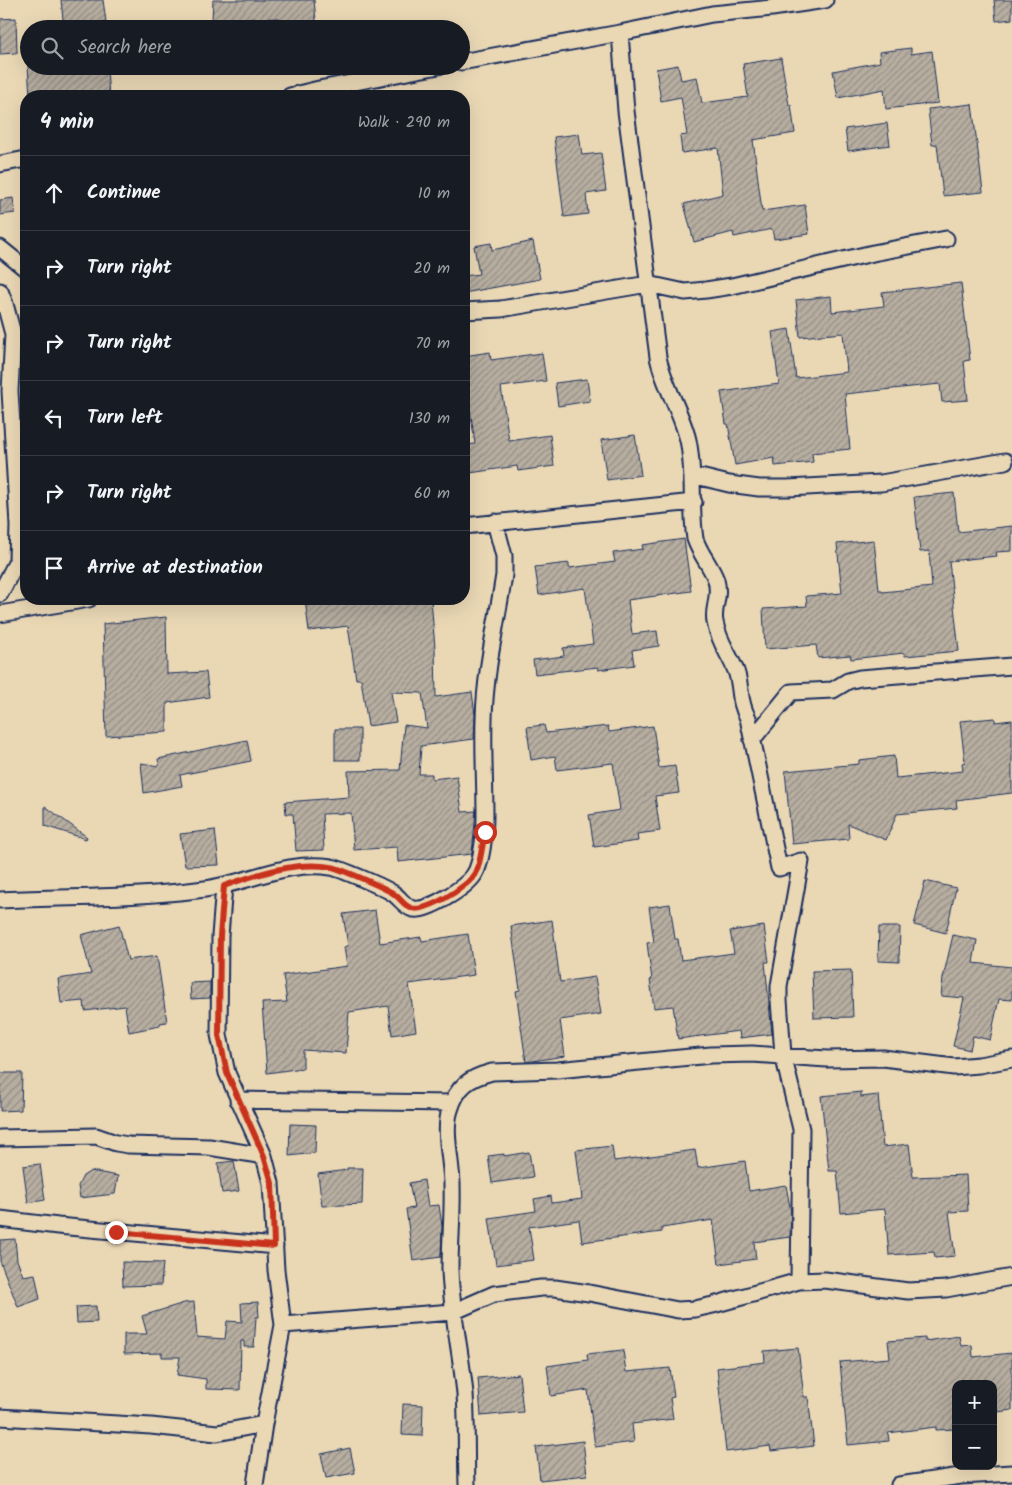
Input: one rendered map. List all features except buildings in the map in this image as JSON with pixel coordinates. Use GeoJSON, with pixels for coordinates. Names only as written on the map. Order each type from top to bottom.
{"type":"FeatureCollection","features":[{"type":"Feature","properties":{"kind":"street"},"geometry":{"type":"LineString","coordinates":[[470,60],[620,33],[711,7],[772,8],[825,0]]}},
{"type":"Feature","properties":{"kind":"street"},"geometry":{"type":"LineString","coordinates":[[620,33],[626,111],[648,284],[662,374],[683,421],[688,442],[694,502],[695,539],[698,549],[714,575],[718,590],[714,620],[717,633],[736,672],[742,708],[748,718],[779,868],[801,861],[779,986],[784,1055],[801,1129],[799,1281]]}},
{"type":"Feature","properties":{"kind":"street"},"geometry":{"type":"LineString","coordinates":[[314,90],[392,75]]}},
{"type":"Feature","properties":{"kind":"street"},"geometry":{"type":"LineString","coordinates":[[0,164],[20,160]]}},
{"type":"Feature","properties":{"kind":"street"},"geometry":{"type":"LineString","coordinates":[[470,311],[501,309],[648,284],[686,292],[706,290],[946,239]]}},
{"type":"Feature","properties":{"kind":"street"},"geometry":{"type":"LineString","coordinates":[[0,248],[20,264]]}},
{"type":"Feature","properties":{"kind":"street"},"geometry":{"type":"LineString","coordinates":[[0,291],[13,334],[10,391],[18,525],[17,561],[0,594]]}},
{"type":"Feature","properties":{"kind":"street"},"geometry":{"type":"LineString","coordinates":[[692,475],[729,484],[759,488],[788,488],[881,483],[1006,461]]}},
{"type":"Feature","properties":{"kind":"street"},"geometry":{"type":"LineString","coordinates":[[470,525],[694,502]]}},
{"type":"Feature","properties":{"kind":"street"},"geometry":{"type":"LineString","coordinates":[[0,900],[169,894],[224,886],[295,866],[333,867],[393,893],[409,908],[419,909],[440,902],[466,884],[476,874],[485,832],[484,719],[486,689],[504,575],[504,556],[495,522]]}},
{"type":"Feature","properties":{"kind":"street"},"geometry":{"type":"LineString","coordinates":[[0,614],[54,605]]}},
{"type":"Feature","properties":{"kind":"street"},"geometry":{"type":"LineString","coordinates":[[752,740],[791,692],[833,690],[848,681],[860,678],[1012,666]]}},
{"type":"Feature","properties":{"kind":"street"},"geometry":{"type":"LineString","coordinates":[[224,886],[220,936],[219,1035],[227,1073],[264,1156],[272,1183],[274,1246],[283,1324],[264,1424],[255,1485]]}},
{"type":"Feature","properties":{"kind":"street"},"geometry":{"type":"LineString","coordinates":[[467,1485],[465,1394],[453,1312],[450,1270],[452,1184],[448,1129],[449,1112],[452,1103],[465,1082],[482,1074],[492,1072],[557,1070],[711,1055],[784,1055],[827,1059],[883,1058],[954,1067],[979,1066],[1012,1059]]}},
{"type":"Feature","properties":{"kind":"street"},"geometry":{"type":"LineString","coordinates":[[238,1100],[452,1103]]}},
{"type":"Feature","properties":{"kind":"street"},"geometry":{"type":"LineString","coordinates":[[0,1138],[96,1136],[128,1145],[209,1147],[264,1156]]}},
{"type":"Feature","properties":{"kind":"street"},"geometry":{"type":"LineString","coordinates":[[0,1219],[274,1246]]}},
{"type":"Feature","properties":{"kind":"street"},"geometry":{"type":"LineString","coordinates":[[283,1324],[453,1312],[494,1294],[542,1288],[589,1293],[678,1310],[695,1309],[799,1281],[825,1280],[908,1291],[946,1289],[1012,1277]]}},
{"type":"Feature","properties":{"kind":"street"},"geometry":{"type":"LineString","coordinates":[[0,1417],[151,1426],[217,1433],[264,1424]]}},
{"type":"Feature","properties":{"kind":"street"},"geometry":{"type":"LineString","coordinates":[[899,1485],[961,1476],[1006,1473]]}},
{"type":"Feature","properties":{"kind":"street"},"geometry":{"type":"LineString","coordinates":[[965,1485],[1006,1473]]}},
{"type":"Feature","properties":{"kind":"route"},"geometry":{"type":"LineString","coordinates":[[116,1232],[274,1246],[272,1183],[264,1156],[227,1073],[219,1035],[220,936],[224,886],[295,866],[333,867],[393,893],[409,908],[419,909],[440,902],[466,884],[476,874],[485,832]]}}]}
